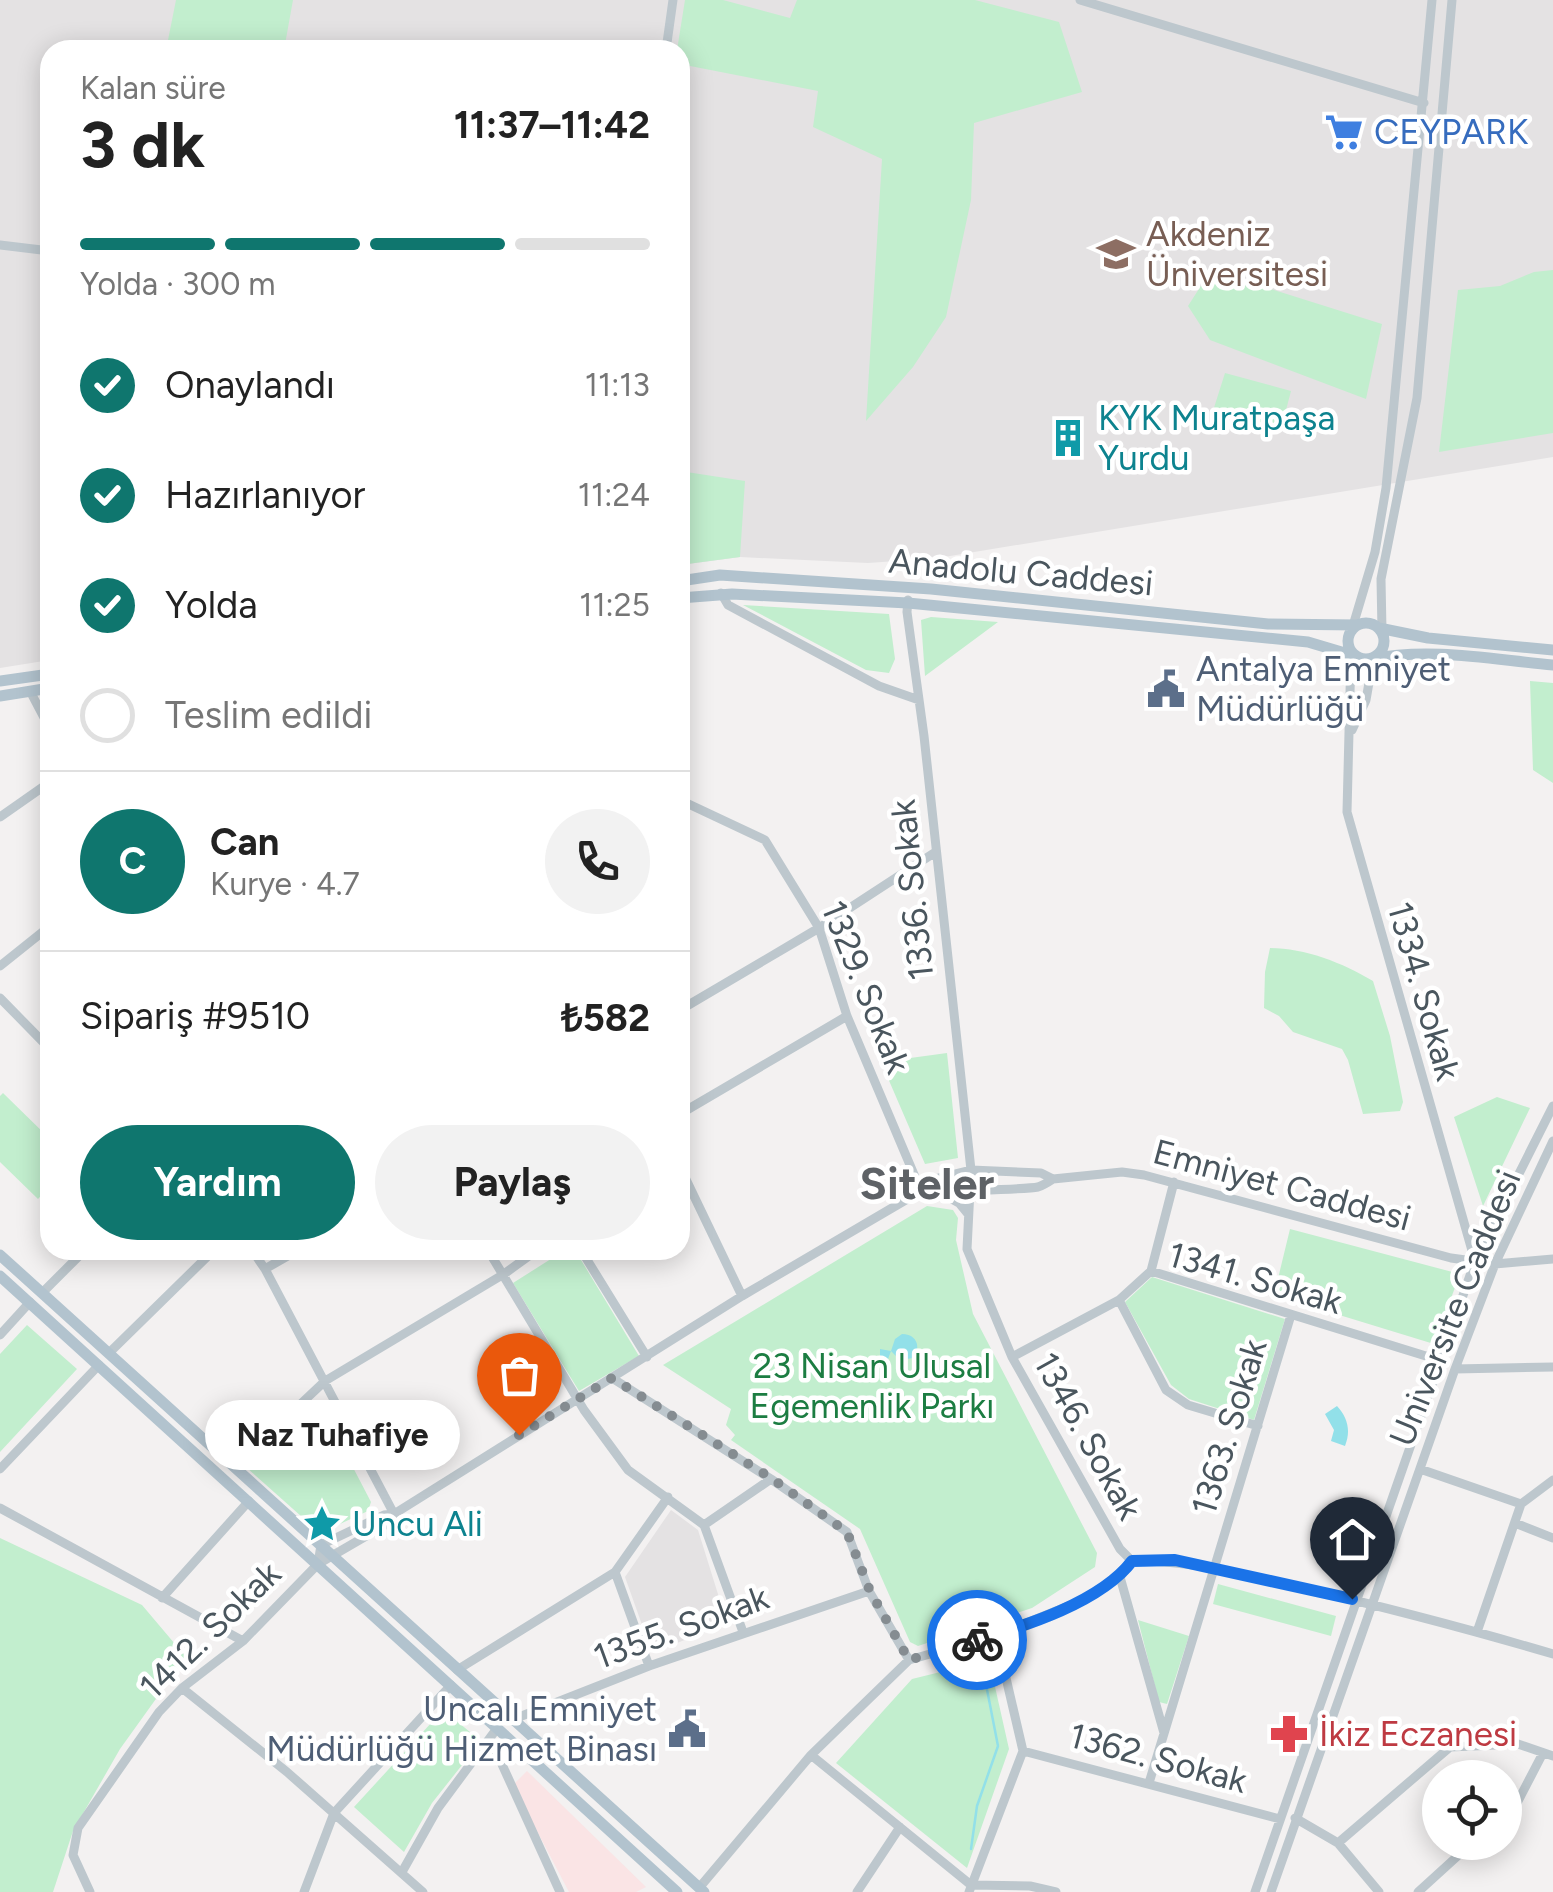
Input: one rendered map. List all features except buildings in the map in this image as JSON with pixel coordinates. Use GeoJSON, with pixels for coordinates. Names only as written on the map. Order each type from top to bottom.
{"type":"FeatureCollection","features":[{"type":"Feature","properties":{"kind":"main road","name":"Anadolu Caddesi"},"geometry":{"type":"LineString","coordinates":[[690,580],[720,575],[909,588],[1268,624],[1354,626]]}},
{"type":"Feature","properties":{"kind":"main road","name":"Anadolu Caddesi"},"geometry":{"type":"LineString","coordinates":[[690,597],[721,594],[908,604],[1308,642],[1352,654]]}},
{"type":"Feature","properties":{"kind":"main road"},"geometry":{"type":"LineString","coordinates":[[1553,650],[1428,638],[1381,630],[1368,623],[1354,626],[1348,640],[1352,654],[1375,657],[1446,655],[1553,666]]}},
{"type":"Feature","properties":{"kind":"main road"},"geometry":{"type":"LineString","coordinates":[[1375,657],[1384,645],[1381,630]]}},
{"type":"Feature","properties":{"kind":"main road"},"geometry":{"type":"LineString","coordinates":[[0,681],[40,675]]}},
{"type":"Feature","properties":{"kind":"main road"},"geometry":{"type":"LineString","coordinates":[[0,696],[40,690]]}},
{"type":"Feature","properties":{"kind":"main road"},"geometry":{"type":"LineString","coordinates":[[0,1255],[701,1890]]}},
{"type":"Feature","properties":{"kind":"main road"},"geometry":{"type":"LineString","coordinates":[[0,1276],[669,1889]]}},
{"type":"Feature","properties":{"kind":"street"},"geometry":{"type":"LineString","coordinates":[[668,40],[674,0]]}},
{"type":"Feature","properties":{"kind":"street"},"geometry":{"type":"LineString","coordinates":[[1080,0],[1424,104]]}},
{"type":"Feature","properties":{"kind":"street"},"geometry":{"type":"LineString","coordinates":[[1354,626],[1375,552],[1386,488],[1432,0]]}},
{"type":"Feature","properties":{"kind":"street"},"geometry":{"type":"LineString","coordinates":[[1381,630],[1381,580],[1417,398],[1452,0]]}},
{"type":"Feature","properties":{"kind":"street"},"geometry":{"type":"LineString","coordinates":[[0,245],[40,250]]}},
{"type":"Feature","properties":{"kind":"street","name":"1336. Sokak"},"geometry":{"type":"LineString","coordinates":[[909,588],[906,612],[971,1170]]}},
{"type":"Feature","properties":{"kind":"street"},"geometry":{"type":"LineString","coordinates":[[721,594],[728,605],[879,686],[919,700]]}},
{"type":"Feature","properties":{"kind":"street","name":"1334. Sokak"},"geometry":{"type":"LineString","coordinates":[[1352,654],[1347,812],[1475,1261]]}},
{"type":"Feature","properties":{"kind":"street","name":"1334. Sokak"},"geometry":{"type":"LineString","coordinates":[[1351,732],[1366,700],[1375,657]]}},
{"type":"Feature","properties":{"kind":"street"},"geometry":{"type":"LineString","coordinates":[[30,692],[40,710]]}},
{"type":"Feature","properties":{"kind":"street"},"geometry":{"type":"LineString","coordinates":[[0,817],[40,789]]}},
{"type":"Feature","properties":{"kind":"street","name":"1329. Sokak"},"geometry":{"type":"LineString","coordinates":[[690,805],[766,840],[819,928],[847,1016],[921,1191]]}},
{"type":"Feature","properties":{"kind":"street"},"geometry":{"type":"LineString","coordinates":[[690,1004],[819,928],[934,853]]}},
{"type":"Feature","properties":{"kind":"street"},"geometry":{"type":"LineString","coordinates":[[0,948],[4,963],[40,934]]}},
{"type":"Feature","properties":{"kind":"street"},"geometry":{"type":"LineString","coordinates":[[0,998],[40,1040]]}},
{"type":"Feature","properties":{"kind":"street"},"geometry":{"type":"LineString","coordinates":[[690,1108],[847,1016]]}},
{"type":"Feature","properties":{"kind":"street","name":"Universite Caddesi"},"geometry":{"type":"LineString","coordinates":[[1255,1892],[1475,1261],[1553,1106]]}},
{"type":"Feature","properties":{"kind":"street","name":"Universite Caddesi"},"geometry":{"type":"LineString","coordinates":[[1270,1892],[1455,1369],[1495,1264],[1553,1141]]}},
{"type":"Feature","properties":{"kind":"street","name":"Emniyet Caddesi"},"geometry":{"type":"LineString","coordinates":[[318,1564],[577,1398],[921,1191],[930,1180],[971,1170],[1041,1173],[1053,1179],[1122,1172],[1174,1182],[1451,1258],[1495,1264],[1553,1259]]}},
{"type":"Feature","properties":{"kind":"street","name":"1346. Sokak"},"geometry":{"type":"LineString","coordinates":[[971,1170],[967,1249],[1012,1358],[1120,1549],[1132,1561],[1175,1560],[1216,1568],[1374,1604],[1553,1654]]}},
{"type":"Feature","properties":{"kind":"street"},"geometry":{"type":"LineString","coordinates":[[921,1191],[1040,1187],[1053,1179]]}},
{"type":"Feature","properties":{"kind":"street"},"geometry":{"type":"LineString","coordinates":[[1151,1271],[1174,1182]]}},
{"type":"Feature","properties":{"kind":"street"},"geometry":{"type":"LineString","coordinates":[[690,1188],[742,1296]]}},
{"type":"Feature","properties":{"kind":"street"},"geometry":{"type":"LineString","coordinates":[[941,1192],[968,1214]]}},
{"type":"Feature","properties":{"kind":"street"},"geometry":{"type":"LineString","coordinates":[[42,1293],[76,1260]]}},
{"type":"Feature","properties":{"kind":"street"},"geometry":{"type":"LineString","coordinates":[[109,1353],[204,1260]]}},
{"type":"Feature","properties":{"kind":"street"},"geometry":{"type":"LineString","coordinates":[[259,1260],[394,1514]]}},
{"type":"Feature","properties":{"kind":"street"},"geometry":{"type":"LineString","coordinates":[[265,1269],[281,1260]]}},
{"type":"Feature","properties":{"kind":"street"},"geometry":{"type":"LineString","coordinates":[[495,1260],[577,1398],[628,1470],[704,1525],[743,1632]]}},
{"type":"Feature","properties":{"kind":"street"},"geometry":{"type":"LineString","coordinates":[[234,1467],[326,1381],[523,1260]]}},
{"type":"Feature","properties":{"kind":"street"},"geometry":{"type":"LineString","coordinates":[[588,1260],[647,1356]]}},
{"type":"Feature","properties":{"kind":"street","name":"1341. Sokak"},"geometry":{"type":"LineString","coordinates":[[1012,1358],[1119,1300],[1151,1271],[1442,1360]]}},
{"type":"Feature","properties":{"kind":"street"},"geometry":{"type":"LineString","coordinates":[[1119,1300],[1166,1390],[1188,1405],[1258,1426]]}},
{"type":"Feature","properties":{"kind":"street"},"geometry":{"type":"LineString","coordinates":[[0,1335],[30,1302]]}},
{"type":"Feature","properties":{"kind":"street","name":"1363. Sokak"},"geometry":{"type":"LineString","coordinates":[[1149,1783],[1291,1316]]}},
{"type":"Feature","properties":{"kind":"street"},"geometry":{"type":"LineString","coordinates":[[0,1470],[99,1365]]}},
{"type":"Feature","properties":{"kind":"street"},"geometry":{"type":"LineString","coordinates":[[1455,1369],[1553,1367]]}},
{"type":"Feature","properties":{"kind":"street"},"geometry":{"type":"LineString","coordinates":[[612,1378],[771,1478],[847,1532],[870,1591],[909,1660]]}},
{"type":"Feature","properties":{"kind":"street"},"geometry":{"type":"LineString","coordinates":[[1420,1469],[1521,1504]]}},
{"type":"Feature","properties":{"kind":"street"},"geometry":{"type":"LineString","coordinates":[[704,1525],[771,1478]]}},
{"type":"Feature","properties":{"kind":"street"},"geometry":{"type":"LineString","coordinates":[[1477,1632],[1521,1504],[1553,1480]]}},
{"type":"Feature","properties":{"kind":"street"},"geometry":{"type":"LineString","coordinates":[[457,1670],[614,1572],[668,1497]]}},
{"type":"Feature","properties":{"kind":"street"},"geometry":{"type":"LineString","coordinates":[[162,1598],[249,1501]]}},
{"type":"Feature","properties":{"kind":"street"},"geometry":{"type":"LineString","coordinates":[[0,1508],[242,1641]]}},
{"type":"Feature","properties":{"kind":"street","name":"Emniyet Caddesi"},"geometry":{"type":"LineString","coordinates":[[321,1545],[394,1514]]}},
{"type":"Feature","properties":{"kind":"street"},"geometry":{"type":"LineString","coordinates":[[1515,1524],[1553,1538]]}},
{"type":"Feature","properties":{"kind":"street"},"geometry":{"type":"LineString","coordinates":[[318,1564],[321,1545]]}},
{"type":"Feature","properties":{"kind":"street"},"geometry":{"type":"LineString","coordinates":[[701,1890],[811,1755],[909,1660],[996,1635],[1076,1603],[1120,1577],[1132,1561]]}},
{"type":"Feature","properties":{"kind":"street","name":"1412. Sokak"},"geometry":{"type":"LineString","coordinates":[[90,1892],[72,1855],[78,1828],[159,1712],[182,1688],[242,1641],[318,1564]]}},
{"type":"Feature","properties":{"kind":"street"},"geometry":{"type":"LineString","coordinates":[[614,1572],[649,1666]]}},
{"type":"Feature","properties":{"kind":"street"},"geometry":{"type":"LineString","coordinates":[[1120,1577],[1164,1736]]}},
{"type":"Feature","properties":{"kind":"street","name":"1355. Sokak"},"geometry":{"type":"LineString","coordinates":[[514,1720],[649,1666],[870,1591]]}},
{"type":"Feature","properties":{"kind":"street"},"geometry":{"type":"LineString","coordinates":[[970,1888],[1023,1751],[996,1635]]}},
{"type":"Feature","properties":{"kind":"street"},"geometry":{"type":"LineString","coordinates":[[304,1892],[334,1813],[450,1685]]}},
{"type":"Feature","properties":{"kind":"street"},"geometry":{"type":"LineString","coordinates":[[182,1688],[424,1892]]}},
{"type":"Feature","properties":{"kind":"street"},"geometry":{"type":"LineString","coordinates":[[402,1872],[438,1808],[494,1732]]}},
{"type":"Feature","properties":{"kind":"street"},"geometry":{"type":"LineString","coordinates":[[494,1732],[560,1892]]}},
{"type":"Feature","properties":{"kind":"street"},"geometry":{"type":"LineString","coordinates":[[1338,1843],[1450,1747],[1518,1744],[1548,1754],[1522,1794]]}},
{"type":"Feature","properties":{"kind":"street","name":"1362. Sokak"},"geometry":{"type":"LineString","coordinates":[[1023,1751],[1280,1818]]}},
{"type":"Feature","properties":{"kind":"street"},"geometry":{"type":"LineString","coordinates":[[811,1755],[970,1888],[1030,1886],[1056,1892]]}},
{"type":"Feature","properties":{"kind":"street"},"geometry":{"type":"LineString","coordinates":[[1296,1818],[1338,1843],[1379,1892]]}},
{"type":"Feature","properties":{"kind":"street"},"geometry":{"type":"LineString","coordinates":[[857,1892],[900,1827]]}},
{"type":"Feature","properties":{"kind":"street"},"geometry":{"type":"LineString","coordinates":[[1418,1892],[1453,1860]]}},
{"type":"Feature","properties":{"kind":"shaded area","name":"Akdeniz Üniversitesi"},"geometry":{"type":"Polygon","coordinates":[[[0,0],[1553,0],[1553,457],[938,558],[868,563],[740,557],[690,564],[690,40],[40,40],[40,662],[0,668],[0,0]]]}},
{"type":"Feature","properties":{"kind":"shaded area"},"geometry":{"type":"Polygon","coordinates":[[[671,1510],[698,1530],[727,1623],[652,1653],[625,1577],[671,1510]]]}},
{"type":"Feature","properties":{"kind":"shaded area"},"geometry":{"type":"Polygon","coordinates":[[[527,1771],[646,1887],[636,1892],[569,1892],[513,1785],[527,1771]]]}},
{"type":"Feature","properties":{"kind":"green space"},"geometry":{"type":"Polygon","coordinates":[[[176,0],[293,0],[286,40],[168,40],[176,0]]]}},
{"type":"Feature","properties":{"kind":"green space"},"geometry":{"type":"Polygon","coordinates":[[[685,0],[723,0],[790,18],[797,0],[975,0],[1059,22],[1082,92],[974,123],[971,200],[946,317],[913,367],[866,421],[882,159],[813,127],[818,91],[690,66],[690,40],[679,40],[685,0]]]}},
{"type":"Feature","properties":{"kind":"green space"},"geometry":{"type":"Polygon","coordinates":[[[1211,270],[1382,324],[1366,399],[1210,340],[1188,306],[1211,270]]]}},
{"type":"Feature","properties":{"kind":"green space"},"geometry":{"type":"Polygon","coordinates":[[[1553,270],[1553,433],[1439,452],[1458,290],[1500,286],[1534,272],[1553,270]]]}},
{"type":"Feature","properties":{"kind":"green space"},"geometry":{"type":"Polygon","coordinates":[[[1225,373],[1291,391],[1280,433],[1212,414],[1225,373]]]}},
{"type":"Feature","properties":{"kind":"green space"},"geometry":{"type":"Polygon","coordinates":[[[690,473],[745,481],[740,557],[690,564],[690,473]]]}},
{"type":"Feature","properties":{"kind":"green space"},"geometry":{"type":"Polygon","coordinates":[[[743,605],[889,614],[895,659],[889,673],[866,670],[743,605]]]}},
{"type":"Feature","properties":{"kind":"green space"},"geometry":{"type":"Polygon","coordinates":[[[931,617],[998,622],[925,676],[921,620],[931,617]]]}},
{"type":"Feature","properties":{"kind":"green space"},"geometry":{"type":"Polygon","coordinates":[[[1530,681],[1553,683],[1553,783],[1533,770],[1530,681]]]}},
{"type":"Feature","properties":{"kind":"green space"},"geometry":{"type":"Polygon","coordinates":[[[1270,948],[1323,958],[1373,981],[1390,1036],[1403,1102],[1400,1111],[1363,1114],[1342,1049],[1293,1032],[1279,1016],[1264,1008],[1270,948]]]}},
{"type":"Feature","properties":{"kind":"green space"},"geometry":{"type":"Polygon","coordinates":[[[947,1053],[958,1158],[925,1164],[881,1062],[947,1053]]]}},
{"type":"Feature","properties":{"kind":"green space"},"geometry":{"type":"Polygon","coordinates":[[[3,1093],[40,1129],[38,1199],[0,1162],[3,1093]]]}},
{"type":"Feature","properties":{"kind":"green space"},"geometry":{"type":"Polygon","coordinates":[[[1497,1097],[1530,1108],[1483,1206],[1454,1117],[1497,1097]]]}},
{"type":"Feature","properties":{"kind":"green space","name":"23 Nisan Ulusal Egemenlik Parkı"},"geometry":{"type":"Polygon","coordinates":[[[927,1206],[953,1210],[958,1218],[956,1240],[973,1314],[1097,1553],[1095,1567],[1032,1608],[918,1646],[910,1642],[860,1529],[731,1440],[735,1435],[726,1425],[731,1409],[663,1365],[927,1206]]]}},
{"type":"Feature","properties":{"kind":"green space"},"geometry":{"type":"Polygon","coordinates":[[[1290,1229],[1460,1274],[1434,1344],[1274,1295],[1290,1229]]]}},
{"type":"Feature","properties":{"kind":"green space"},"geometry":{"type":"Polygon","coordinates":[[[549,1260],[581,1260],[639,1356],[579,1391],[513,1283],[549,1260]]]}},
{"type":"Feature","properties":{"kind":"green space"},"geometry":{"type":"Polygon","coordinates":[[[1152,1277],[1285,1319],[1254,1420],[1189,1399],[1171,1385],[1125,1302],[1152,1277]]]}},
{"type":"Feature","properties":{"kind":"green space"},"geometry":{"type":"Polygon","coordinates":[[[27,1325],[77,1369],[0,1452],[0,1354],[27,1325]]]}},
{"type":"Feature","properties":{"kind":"green space"},"geometry":{"type":"Polygon","coordinates":[[[315,1404],[322,1408],[371,1502],[368,1511],[327,1530],[311,1525],[247,1468],[315,1404]]]}},
{"type":"Feature","properties":{"kind":"green space"},"geometry":{"type":"Polygon","coordinates":[[[0,1538],[142,1605],[186,1657],[120,1749],[73,1831],[53,1892],[0,1892],[0,1538]]]}},
{"type":"Feature","properties":{"kind":"green space"},"geometry":{"type":"Polygon","coordinates":[[[1218,1584],[1336,1616],[1331,1636],[1213,1604],[1218,1584]]]}},
{"type":"Feature","properties":{"kind":"green space"},"geometry":{"type":"Polygon","coordinates":[[[1138,1620],[1189,1636],[1167,1704],[1159,1702],[1138,1620]]]}},
{"type":"Feature","properties":{"kind":"green space"},"geometry":{"type":"Polygon","coordinates":[[[989,1660],[1009,1749],[967,1868],[836,1763],[912,1679],[989,1660]]]}},
{"type":"Feature","properties":{"kind":"green space"},"geometry":{"type":"Polygon","coordinates":[[[443,1710],[481,1741],[432,1803],[404,1852],[354,1807],[443,1710]]]}},
{"type":"Feature","properties":{"kind":"water"},"geometry":{"type":"Polygon","coordinates":[[[902,1334],[916,1342],[913,1358],[900,1360],[891,1351],[895,1339],[902,1334]]]}},
{"type":"Feature","properties":{"kind":"water"},"geometry":{"type":"Polygon","coordinates":[[[880,1349],[891,1351],[888,1359],[880,1358],[880,1349]]]}},
{"type":"Feature","properties":{"kind":"water"},"geometry":{"type":"Polygon","coordinates":[[[1337,1406],[1347,1425],[1345,1446],[1331,1441],[1334,1430],[1325,1414],[1337,1406]]]}},
{"type":"Feature","properties":{"kind":"waterway"},"geometry":{"type":"LineString","coordinates":[[971,1849],[977,1806],[998,1746],[983,1669]]}},
{"type":"Feature","properties":{"kind":"way so far"},"geometry":{"type":"LineString","coordinates":[[519,1435],[612,1378],[771,1478],[847,1532],[870,1591],[909,1660],[977,1640]]}},
{"type":"Feature","properties":{"kind":"place","name":"CEYPARK"},"geometry":{"type":"Point","coordinates":[1344,132]}},
{"type":"Feature","properties":{"kind":"place","name":"Akdeniz Üniversitesi"},"geometry":{"type":"Point","coordinates":[1116,254]}},
{"type":"Feature","properties":{"kind":"place","name":"KYK Muratpaşa Yurdu"},"geometry":{"type":"Point","coordinates":[1068,438]}},
{"type":"Feature","properties":{"kind":"place","name":"Antalya Emniyet Müdürlüğü"},"geometry":{"type":"Point","coordinates":[1166,689]}},
{"type":"Feature","properties":{"kind":"place","name":"Naz Tuhafiye"},"geometry":{"type":"Point","coordinates":[519,1435]}},
{"type":"Feature","properties":{"kind":"place","name":"Uncu Ali"},"geometry":{"type":"Point","coordinates":[322,1524]}},
{"type":"Feature","properties":{"kind":"place","name":"Uncalı Emniyet Müdürlüğü Hizmet Binası"},"geometry":{"type":"Point","coordinates":[687,1729]}},
{"type":"Feature","properties":{"kind":"place","name":"İkiz Eczanesi"},"geometry":{"type":"Point","coordinates":[1289,1734]}},
{"type":"Feature","properties":{"kind":"district","name":"Siteler"},"geometry":{"type":"Point","coordinates":[927,1183]}},
{"type":"Feature","properties":{"kind":"route"},"geometry":{"type":"LineString","coordinates":[[977,1640],[1076,1603],[1120,1577],[1132,1561],[1175,1560],[1352,1599]]}}]}
